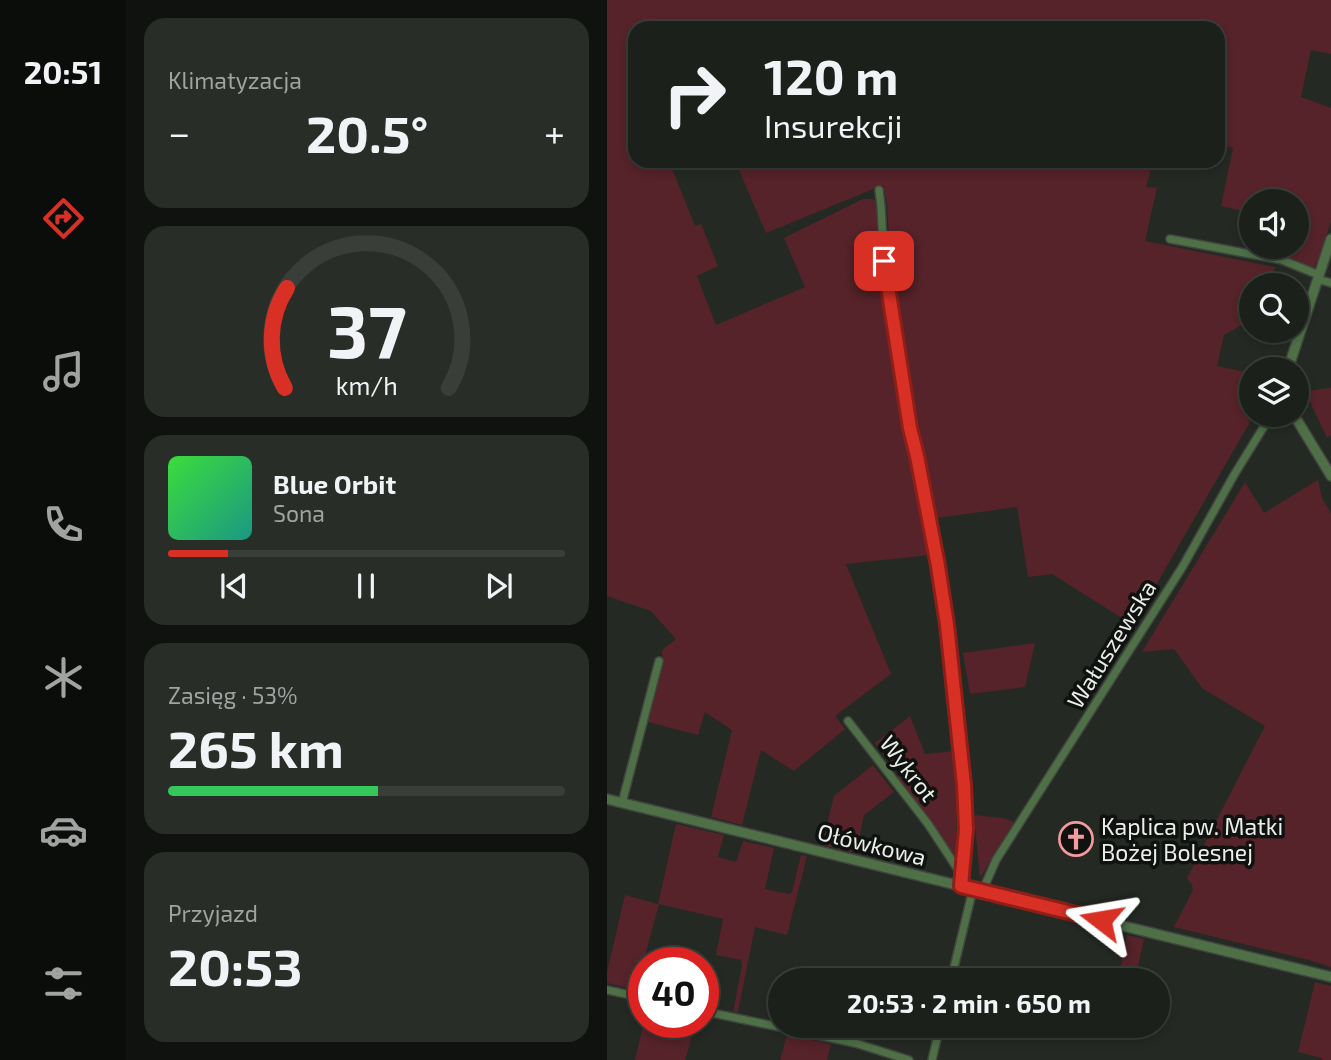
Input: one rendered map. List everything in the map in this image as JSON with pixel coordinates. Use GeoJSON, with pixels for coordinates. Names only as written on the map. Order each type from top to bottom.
{"type":"FeatureCollection","features":[{"type":"Feature","properties":{"kind":"street"},"geometry":{"type":"LineString","coordinates":[[879,190],[886,274],[910,428],[938,566],[948,638],[964,785],[966,829],[961,886]]}},
{"type":"Feature","properties":{"kind":"street"},"geometry":{"type":"LineString","coordinates":[[1170,239],[1282,260],[1331,283]]}},
{"type":"Feature","properties":{"kind":"street"},"geometry":{"type":"LineString","coordinates":[[1292,357],[1331,239]]}},
{"type":"Feature","properties":{"kind":"street","name":"Wałuszewska"},"geometry":{"type":"LineString","coordinates":[[955,968],[978,891],[1183,566],[1263,427]]}},
{"type":"Feature","properties":{"kind":"street"},"geometry":{"type":"LineString","coordinates":[[1301,427],[1331,476]]}},
{"type":"Feature","properties":{"kind":"street"},"geometry":{"type":"LineString","coordinates":[[622,803],[659,661]]}},
{"type":"Feature","properties":{"kind":"street","name":"Wykrot"},"geometry":{"type":"LineString","coordinates":[[848,721],[928,824],[962,874]]}},
{"type":"Feature","properties":{"kind":"street","name":"Ołówkowa"},"geometry":{"type":"LineString","coordinates":[[607,799],[1331,977]]}},
{"type":"Feature","properties":{"kind":"street"},"geometry":{"type":"LineString","coordinates":[[607,990],[628,995]]}},
{"type":"Feature","properties":{"kind":"street"},"geometry":{"type":"LineString","coordinates":[[719,1014],[855,1043],[909,1060]]}},
{"type":"Feature","properties":{"kind":"street"},"geometry":{"type":"LineString","coordinates":[[932,1060],[937,1038]]}},
{"type":"Feature","properties":{"kind":"shaded area"},"geometry":{"type":"Polygon","coordinates":[[[607,0],[1331,0],[1331,54],[1311,50],[1301,97],[1331,108],[1331,221],[1321,252],[1312,269],[1278,259],[1309,259],[1309,189],[1239,189],[1239,210],[1221,206],[1233,148],[1225,146],[1225,21],[628,21],[628,168],[672,168],[695,226],[701,224],[718,266],[697,276],[716,325],[805,287],[784,238],[863,199],[873,199],[878,204],[882,282],[929,555],[846,564],[891,674],[835,716],[845,729],[794,771],[761,750],[742,825],[711,817],[732,730],[705,712],[698,735],[648,722],[663,664],[662,650],[676,639],[651,611],[607,596],[607,0]]]}},
{"type":"Feature","properties":{"kind":"shaded area"},"geometry":{"type":"Polygon","coordinates":[[[738,168],[1151,168],[1146,187],[1157,188],[1145,241],[1275,267],[1273,273],[1239,273],[1239,327],[1224,335],[1217,366],[1239,371],[1239,427],[1247,427],[1133,625],[1052,574],[1028,577],[1017,507],[937,518],[892,286],[887,204],[883,185],[766,233],[738,168]]]}},
{"type":"Feature","properties":{"kind":"shaded area"},"geometry":{"type":"Polygon","coordinates":[[[1331,388],[1331,435],[1327,438],[1309,400],[1309,391],[1331,388]]]}},
{"type":"Feature","properties":{"kind":"shaded area"},"geometry":{"type":"Polygon","coordinates":[[[1318,480],[1322,498],[1331,513],[1331,967],[1174,927],[1193,890],[1187,878],[1265,726],[1202,688],[1174,649],[1142,652],[1245,482],[1264,513],[1318,480]]]}},
{"type":"Feature","properties":{"kind":"shaded area"},"geometry":{"type":"Polygon","coordinates":[[[1035,643],[1025,687],[970,694],[963,653],[1035,643]]]}},
{"type":"Feature","properties":{"kind":"shaded area"},"geometry":{"type":"Polygon","coordinates":[[[910,716],[925,754],[955,751],[957,860],[895,779],[900,774],[875,743],[910,716]]]}},
{"type":"Feature","properties":{"kind":"shaded area"},"geometry":{"type":"Polygon","coordinates":[[[873,765],[894,792],[864,815],[856,853],[822,845],[834,796],[873,765]]]}},
{"type":"Feature","properties":{"kind":"shaded area"},"geometry":{"type":"Polygon","coordinates":[[[974,815],[1014,822],[980,878],[974,815]]]}},
{"type":"Feature","properties":{"kind":"shaded area"},"geometry":{"type":"Polygon","coordinates":[[[676,824],[724,835],[718,857],[736,862],[743,841],[774,848],[765,889],[789,894],[792,892],[801,855],[807,856],[787,935],[755,927],[738,1012],[733,1012],[742,966],[741,960],[719,956],[718,947],[723,919],[659,904],[648,947],[628,947],[628,988],[607,983],[607,972],[625,895],[658,904],[676,824]]]}},
{"type":"Feature","properties":{"kind":"shaded area"},"geometry":{"type":"Polygon","coordinates":[[[1127,935],[1144,939],[1138,968],[1120,968],[1127,935]]]}},
{"type":"Feature","properties":{"kind":"shaded area"},"geometry":{"type":"Polygon","coordinates":[[[1315,982],[1331,986],[1331,1060],[1322,1060],[1298,1052],[1315,982]]]}},
{"type":"Feature","properties":{"kind":"shaded area"},"geometry":{"type":"Polygon","coordinates":[[[640,1038],[691,1038],[685,1060],[635,1060],[640,1038]]]}},
{"type":"Feature","properties":{"kind":"shaded area"},"geometry":{"type":"Polygon","coordinates":[[[786,1038],[831,1044],[827,1060],[780,1060],[786,1038]]]}},
{"type":"Feature","properties":{"kind":"place","name":"Kaplica pw. Matki Bożej Bolesnej"},"geometry":{"type":"Point","coordinates":[1076,839]}},
{"type":"Feature","properties":{"kind":"route"},"geometry":{"type":"LineString","coordinates":[[884,261],[910,428],[947,625],[964,785],[966,829],[961,886],[1101,920]]}}]}
